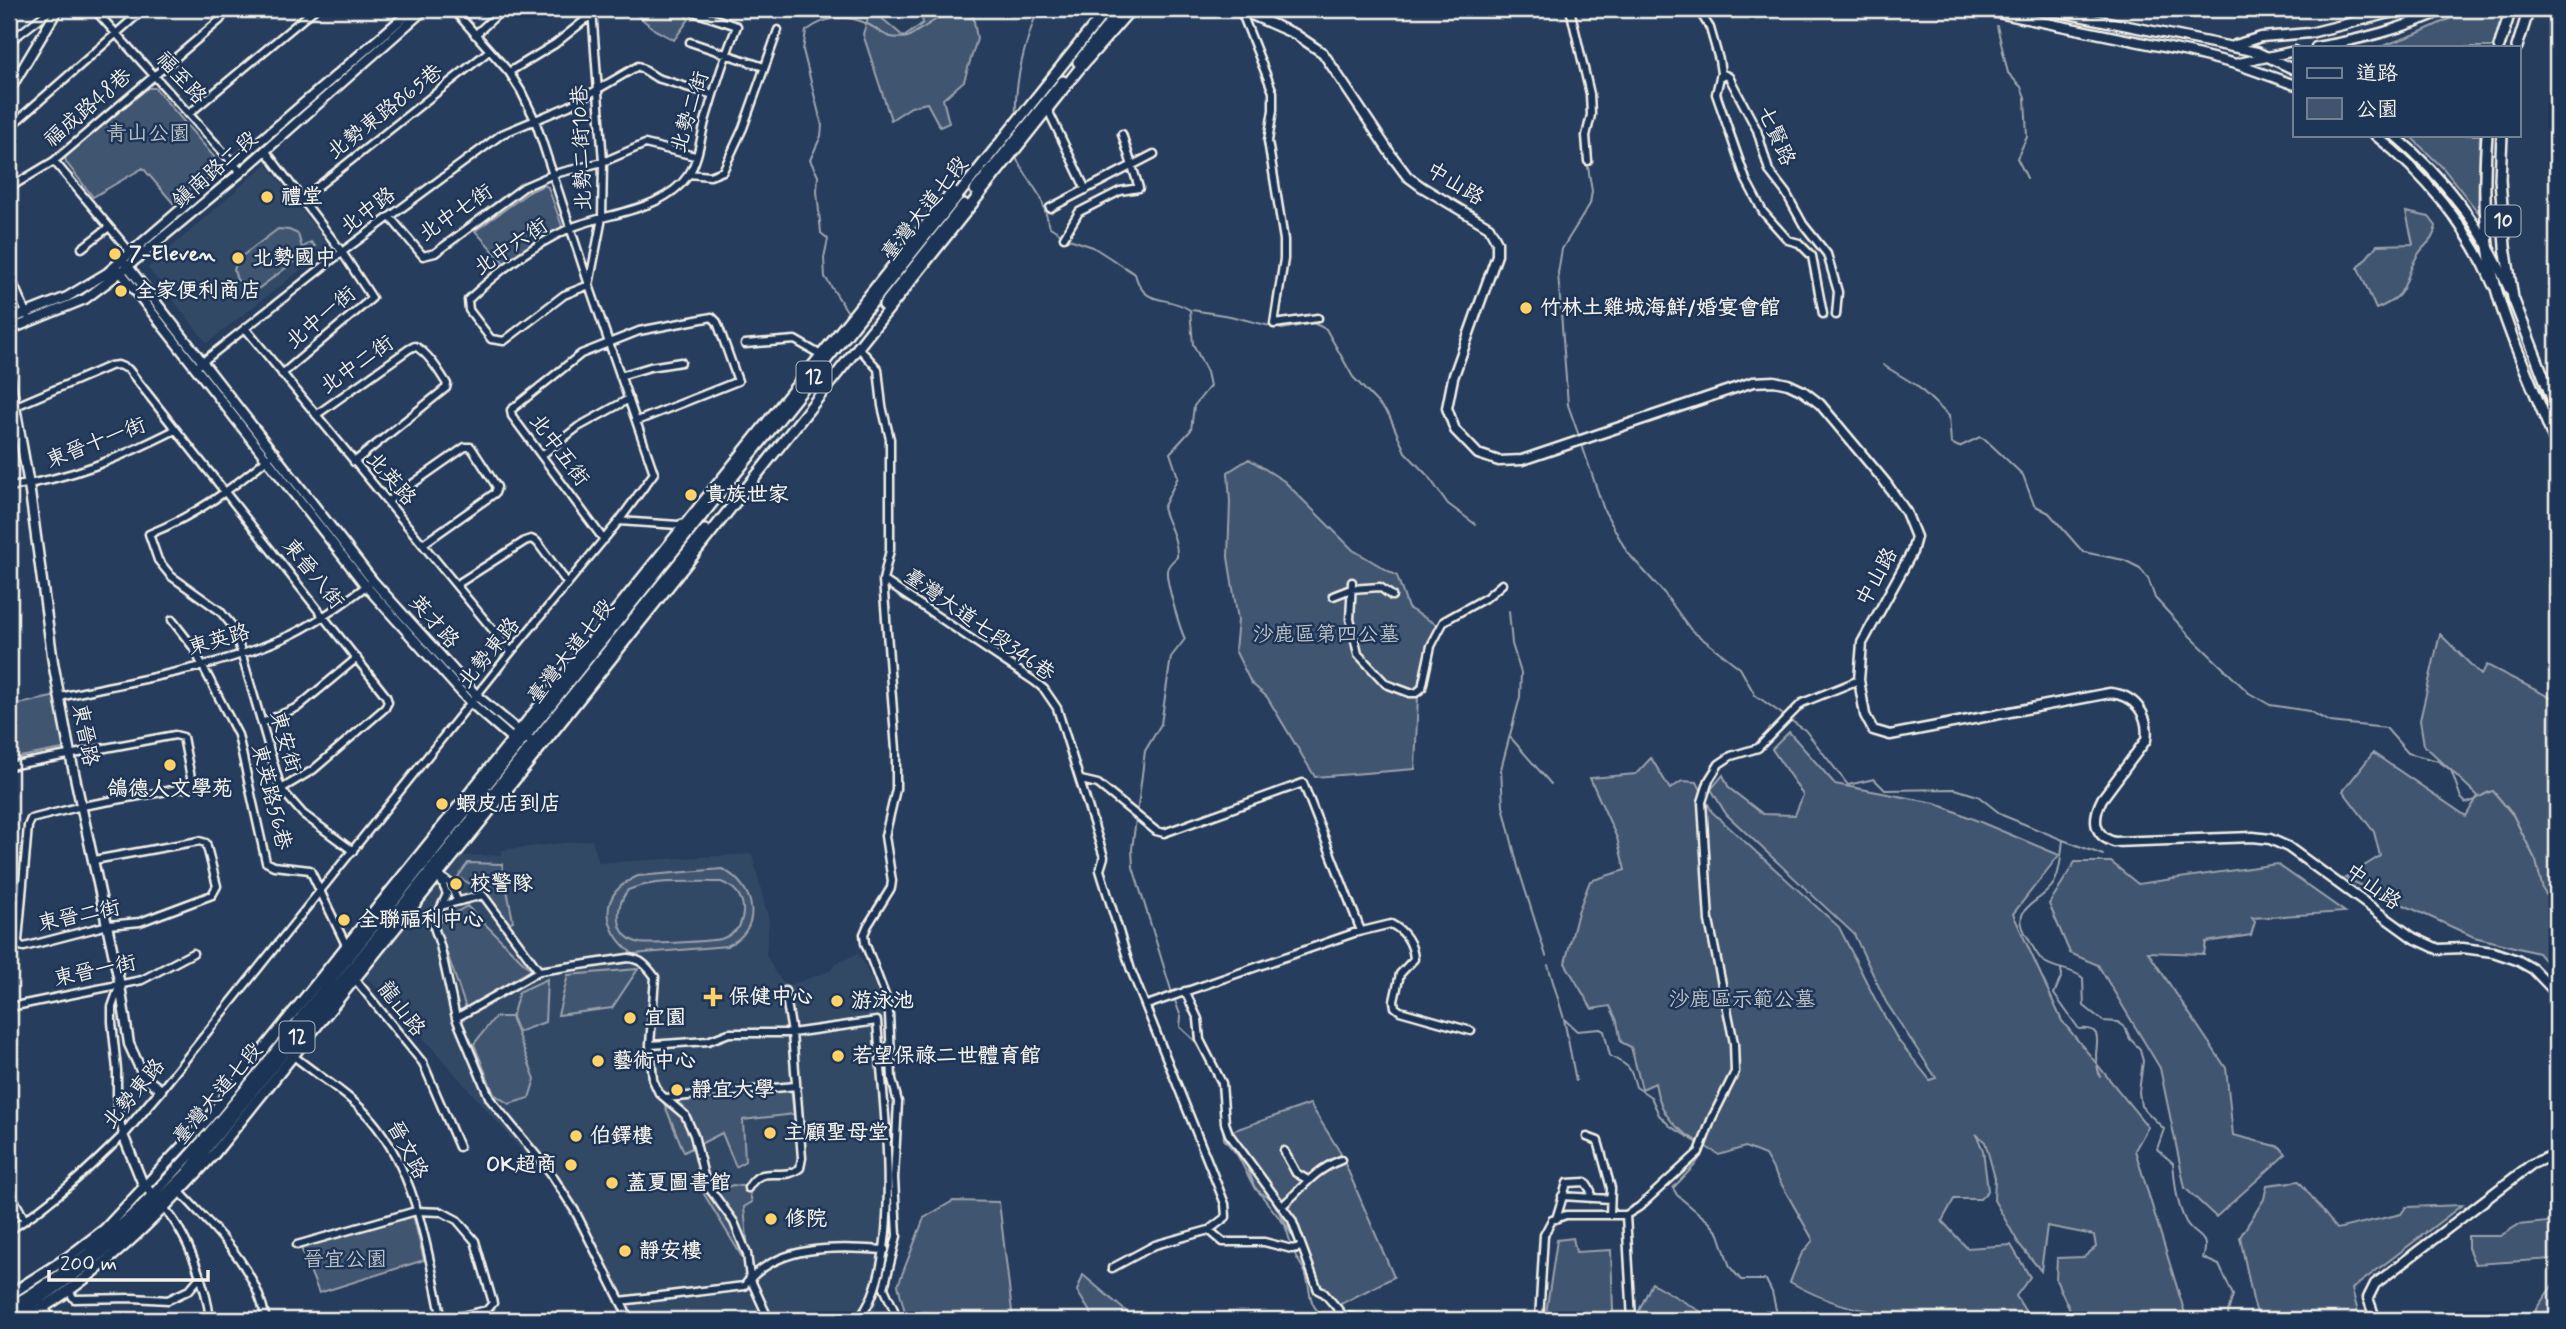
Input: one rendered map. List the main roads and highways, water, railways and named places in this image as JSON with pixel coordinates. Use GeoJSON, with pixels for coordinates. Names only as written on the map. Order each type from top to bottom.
{"type":"FeatureCollection","features":[{"type":"Feature","properties":{"kind":"main road","name":"臺灣大道七段"},"geometry":{"type":"LineString","coordinates":[[700,528],[821,355],[1100,9]]}},
{"type":"Feature","properties":{"kind":"main road","name":"臺灣大道七段"},"geometry":{"type":"LineString","coordinates":[[41,1299],[118,1239],[159,1202],[186,1174],[287,1051],[354,978],[428,866],[700,528],[1107,9]]}},
{"type":"Feature","properties":{"kind":"main road","name":"臺灣大道七段"},"geometry":{"type":"LineString","coordinates":[[41,1299],[68,1289],[119,1251],[159,1202],[180,1192],[428,866],[1121,9]]}},
{"type":"Feature","properties":{"kind":"main road","name":"臺灣大道七段"},"geometry":{"type":"LineString","coordinates":[[1021,133],[1030,128],[1131,9]]}},
{"type":"Feature","properties":{"kind":"main road"},"geometry":{"type":"LineString","coordinates":[[2499,46],[2511,9]]}},
{"type":"Feature","properties":{"kind":"main road"},"geometry":{"type":"LineString","coordinates":[[2517,46],[2529,9]]}},
{"type":"Feature","properties":{"kind":"main road","name":"臺灣大道七段"},"geometry":{"type":"LineString","coordinates":[[700,528],[858,347],[1079,69]]}},
{"type":"Feature","properties":{"kind":"main road","name":"10"},"geometry":{"type":"LineString","coordinates":[[2487,136],[2485,160],[2489,247],[2499,300],[2557,448]]}},
{"type":"Feature","properties":{"kind":"main road","name":"10"},"geometry":{"type":"LineString","coordinates":[[2502,136],[2501,192],[2513,298],[2557,411]]}},
{"type":"Feature","properties":{"kind":"main road","name":"臺灣大道七段"},"geometry":{"type":"LineString","coordinates":[[9,1295],[32,1282],[105,1229],[145,1188],[206,1121],[347,947],[428,866],[524,746]]}},
{"type":"Feature","properties":{"kind":"main road","name":"12"},"geometry":{"type":"LineString","coordinates":[[9,1307],[41,1299]]}},
{"type":"Feature","properties":{"kind":"main road","name":"12"},"geometry":{"type":"LineString","coordinates":[[9,1317],[41,1299]]}},
{"type":"Feature","properties":{"kind":"main road","name":"12"},"geometry":{"type":"LineString","coordinates":[[21,1320],[41,1299]]}},
{"type":"Feature","properties":{"kind":"waterway"},"geometry":{"type":"LineString","coordinates":[[847,311],[825,277],[824,258],[828,239],[821,233],[818,176],[810,160],[821,136],[822,126],[803,50],[806,31],[826,20],[848,18],[870,25],[888,36],[908,37],[953,9]]}},
{"type":"Feature","properties":{"kind":"waterway"},"geometry":{"type":"LineString","coordinates":[[1016,118],[1021,63],[1038,9]]}},
{"type":"Feature","properties":{"kind":"waterway"},"geometry":{"type":"LineString","coordinates":[[1997,26],[2008,73],[2021,87],[2025,97],[2027,137],[2017,158],[2027,178]]}},
{"type":"Feature","properties":{"kind":"waterway"},"geometry":{"type":"LineString","coordinates":[[1720,91],[1754,189]]}},
{"type":"Feature","properties":{"kind":"waterway"},"geometry":{"type":"LineString","coordinates":[[1017,156],[1041,198],[1050,227],[1069,239],[1093,247],[1135,274],[1139,285],[1150,296],[1190,310],[1193,344],[1207,372],[1210,386],[1194,406],[1191,430],[1170,453],[1178,477],[1163,508],[1174,538],[1177,557],[1170,563],[1167,577],[1185,639],[1171,657],[1161,724],[1145,751],[1137,814]]}},
{"type":"Feature","properties":{"kind":"waterway"},"geometry":{"type":"LineString","coordinates":[[1579,436],[1568,405],[1558,273],[1562,249],[1590,204],[1592,191],[1588,167]]}},
{"type":"Feature","properties":{"kind":"waterway"},"geometry":{"type":"LineString","coordinates":[[1783,230],[1790,236]]}},
{"type":"Feature","properties":{"kind":"waterway"},"geometry":{"type":"LineString","coordinates":[[1192,310],[1282,329],[1313,323],[1326,329],[1353,377],[1389,415],[1405,452],[1428,476],[1448,504],[1475,524]]}},
{"type":"Feature","properties":{"kind":"waterway"},"geometry":{"type":"LineString","coordinates":[[1883,365],[1916,385],[1949,416],[1951,443],[1959,447],[1980,437],[1986,440],[2023,475],[2034,505],[2049,513],[2083,552],[2124,560],[2140,568],[2148,578],[2155,598],[2249,693],[2270,705],[2309,711],[2330,722],[2386,728],[2408,753],[2438,761],[2451,770],[2461,798],[2466,803],[2493,791],[2513,815],[2536,861],[2543,890],[2557,911]]}},
{"type":"Feature","properties":{"kind":"waterway"},"geometry":{"type":"LineString","coordinates":[[1582,445],[1604,510],[1627,552],[1664,593],[1691,630],[1740,668],[1755,695],[1782,714]]}},
{"type":"Feature","properties":{"kind":"waterway"},"geometry":{"type":"LineString","coordinates":[[1509,611],[1512,644],[1521,673],[1520,697],[1501,769],[1503,806],[1518,867],[1546,956]]}},
{"type":"Feature","properties":{"kind":"waterway"},"geometry":{"type":"LineString","coordinates":[[1790,720],[1805,730],[1848,785],[1874,779],[1885,790],[1955,789],[1978,796],[2002,815],[2063,840],[2054,883],[2028,906],[2021,919],[2023,927],[2043,961],[2083,978],[2084,1006],[2103,1021],[2118,1022],[2125,1027],[2130,1039],[2140,1049],[2143,1061],[2139,1092],[2141,1106],[2164,1129],[2157,1149],[2173,1163],[2180,1208],[2186,1222],[2204,1240],[2203,1258],[2219,1265],[2233,1295],[2228,1312],[2229,1320]]}},
{"type":"Feature","properties":{"kind":"waterway"},"geometry":{"type":"LineString","coordinates":[[1511,738],[1551,784]]}},
{"type":"Feature","properties":{"kind":"waterway"},"geometry":{"type":"LineString","coordinates":[[1136,819],[1132,849],[1133,867],[1172,993]]}},
{"type":"Feature","properties":{"kind":"waterway"},"geometry":{"type":"LineString","coordinates":[[2063,840],[2103,855]]}},
{"type":"Feature","properties":{"kind":"waterway"},"geometry":{"type":"LineString","coordinates":[[1548,965],[1564,1019],[1576,1081]]}},
{"type":"Feature","properties":{"kind":"waterway"},"geometry":{"type":"LineString","coordinates":[[2061,970],[2062,975],[2054,994],[2079,1029],[2095,1032],[2100,1077]]}},
{"type":"Feature","properties":{"kind":"waterway"},"geometry":{"type":"LineString","coordinates":[[1174,998],[1181,1017],[1180,1027],[1194,1040],[1208,1062]]}},
{"type":"Feature","properties":{"kind":"waterway"},"geometry":{"type":"LineString","coordinates":[[1564,1019],[1577,1031],[1604,1031],[1610,1056],[1628,1067],[1636,1087],[1651,1097],[1659,1115],[1670,1126],[1698,1143]]}},
{"type":"Feature","properties":{"kind":"waterway"},"geometry":{"type":"LineString","coordinates":[[1223,1127],[1224,1139],[1247,1166],[1254,1186],[1285,1225],[1292,1247]]}},
{"type":"Feature","properties":{"kind":"waterway"},"geometry":{"type":"LineString","coordinates":[[1704,1152],[1673,1188],[1677,1195],[1719,1234],[1730,1267],[1741,1280],[1766,1280],[1777,1314],[1795,1320]]}},
{"type":"Feature","properties":{"kind":"waterway"},"geometry":{"type":"LineString","coordinates":[[1294,1252],[1305,1272],[1313,1304],[1328,1320]]}},
{"type":"Feature","properties":{"kind":"waterway"},"geometry":{"type":"LineString","coordinates":[[1769,1320],[1777,1315]]}},
{"type":"Feature","properties":{"kind":"place","name":"禮堂"},"geometry":{"type":"Point","coordinates":[267,197]}},
{"type":"Feature","properties":{"kind":"place","name":"7-Eleven"},"geometry":{"type":"Point","coordinates":[115,254]}},
{"type":"Feature","properties":{"kind":"place","name":"北勢國中"},"geometry":{"type":"Point","coordinates":[238,258]}},
{"type":"Feature","properties":{"kind":"place","name":"全家便利商店"},"geometry":{"type":"Point","coordinates":[121,291]}},
{"type":"Feature","properties":{"kind":"place","name":"竹林土雞城海鮮/婚宴會館"},"geometry":{"type":"Point","coordinates":[1526,308]}},
{"type":"Feature","properties":{"kind":"place","name":"貴族世家"},"geometry":{"type":"Point","coordinates":[691,495]}},
{"type":"Feature","properties":{"kind":"place","name":"鴿德人文學苑"},"geometry":{"type":"Point","coordinates":[170,765]}},
{"type":"Feature","properties":{"kind":"place","name":"蝦皮店到店"},"geometry":{"type":"Point","coordinates":[442,804]}},
{"type":"Feature","properties":{"kind":"place","name":"校警隊"},"geometry":{"type":"Point","coordinates":[456,884]}},
{"type":"Feature","properties":{"kind":"place","name":"全聯福利中心"},"geometry":{"type":"Point","coordinates":[344,920]}},
{"type":"Feature","properties":{"kind":"place","name":"保健中心"},"geometry":{"type":"Point","coordinates":[713,997]}},
{"type":"Feature","properties":{"kind":"place","name":"游泳池"},"geometry":{"type":"Point","coordinates":[837,1001]}},
{"type":"Feature","properties":{"kind":"place","name":"宜園"},"geometry":{"type":"Point","coordinates":[630,1018]}},
{"type":"Feature","properties":{"kind":"place","name":"若望保祿二世體育館"},"geometry":{"type":"Point","coordinates":[838,1056]}},
{"type":"Feature","properties":{"kind":"place","name":"藝術中心"},"geometry":{"type":"Point","coordinates":[598,1061]}},
{"type":"Feature","properties":{"kind":"place","name":"靜宜大學"},"geometry":{"type":"Point","coordinates":[677,1090]}},
{"type":"Feature","properties":{"kind":"place","name":"主顧聖母堂"},"geometry":{"type":"Point","coordinates":[770,1133]}},
{"type":"Feature","properties":{"kind":"place","name":"伯鐸樓"},"geometry":{"type":"Point","coordinates":[576,1136]}},
{"type":"Feature","properties":{"kind":"place","name":"OK超商"},"geometry":{"type":"Point","coordinates":[571,1165]}},
{"type":"Feature","properties":{"kind":"place","name":"蓋夏圖書館"},"geometry":{"type":"Point","coordinates":[612,1183]}},
{"type":"Feature","properties":{"kind":"place","name":"修院"},"geometry":{"type":"Point","coordinates":[771,1219]}},
{"type":"Feature","properties":{"kind":"place","name":"靜安樓"},"geometry":{"type":"Point","coordinates":[625,1251]}},
{"type":"Feature","properties":{"kind":"park label","name":"青山公園"},"geometry":{"type":"Point","coordinates":[148,134]}},
{"type":"Feature","properties":{"kind":"park label","name":"沙鹿區第四公墓"},"geometry":{"type":"Point","coordinates":[1326,635]}},
{"type":"Feature","properties":{"kind":"park label","name":"沙鹿區示範公墓"},"geometry":{"type":"Point","coordinates":[1742,1000]}},
{"type":"Feature","properties":{"kind":"park label","name":"晉宜公園"},"geometry":{"type":"Point","coordinates":[345,1260]}}]}
